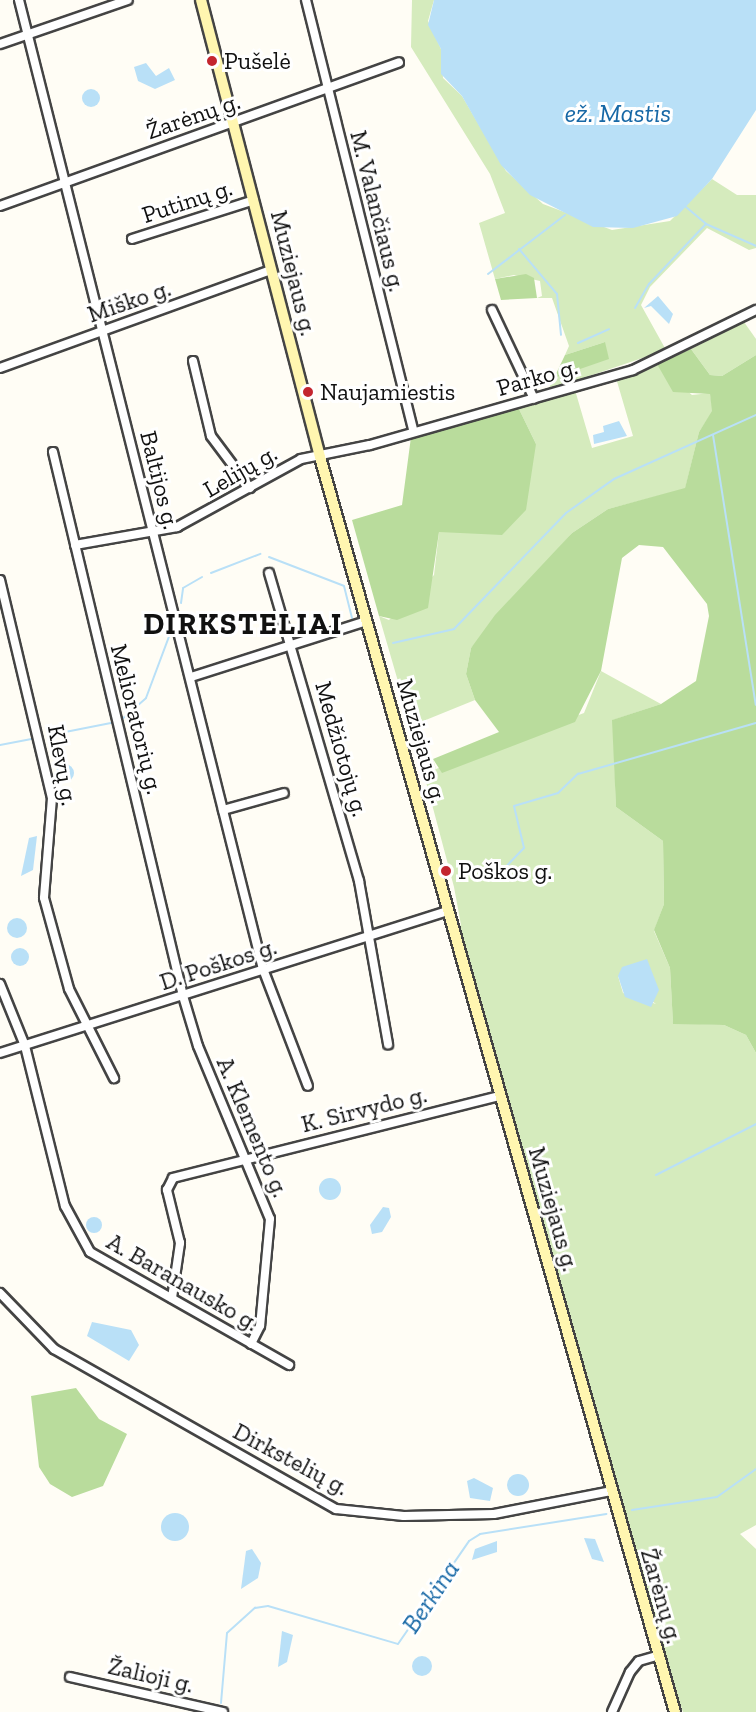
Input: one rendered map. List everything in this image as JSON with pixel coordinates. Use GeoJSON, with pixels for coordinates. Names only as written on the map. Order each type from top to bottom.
{"type":"FeatureCollection","features":[{"type":"Feature","properties":{"kind":"main road","name":"Muziejaus g."},"geometry":{"type":"LineString","coordinates":[[201,0],[320,457],[611,1491]]}},
{"type":"Feature","properties":{"kind":"main road","name":"Žarėnų g."},"geometry":{"type":"LineString","coordinates":[[611,1491],[675,1712]]}},
{"type":"Feature","properties":{"kind":"street","name":"Baltijos g."},"geometry":{"type":"LineString","coordinates":[[19,0],[67,182],[263,969],[308,1086]]}},
{"type":"Feature","properties":{"kind":"street"},"geometry":{"type":"LineString","coordinates":[[0,44],[128,0]]}},
{"type":"Feature","properties":{"kind":"street","name":"M. Valančiaus g."},"geometry":{"type":"LineString","coordinates":[[306,0],[414,432]]}},
{"type":"Feature","properties":{"kind":"street","name":"Žarėnų g."},"geometry":{"type":"LineString","coordinates":[[0,206],[233,125],[399,63]]}},
{"type":"Feature","properties":{"kind":"street","name":"Putinų g."},"geometry":{"type":"LineString","coordinates":[[132,239],[254,200]]}},
{"type":"Feature","properties":{"kind":"street","name":"Miško g."},"geometry":{"type":"LineString","coordinates":[[0,368],[272,270]]}},
{"type":"Feature","properties":{"kind":"street"},"geometry":{"type":"LineString","coordinates":[[492,310],[534,399]]}},
{"type":"Feature","properties":{"kind":"street","name":"Parko g."},"geometry":{"type":"LineString","coordinates":[[320,457],[534,399],[656,362],[756,310]]}},
{"type":"Feature","properties":{"kind":"street"},"geometry":{"type":"LineString","coordinates":[[193,361],[211,436],[250,488]]}},
{"type":"Feature","properties":{"kind":"street","name":"Melioratorių g."},"geometry":{"type":"LineString","coordinates":[[53,452],[183,996]]}},
{"type":"Feature","properties":{"kind":"street","name":"Lelijų g."},"geometry":{"type":"LineString","coordinates":[[75,545],[153,532],[194,520],[301,459],[320,457]]}},
{"type":"Feature","properties":{"kind":"street","name":"Medžiotojų g."},"geometry":{"type":"LineString","coordinates":[[269,573],[293,645],[359,880],[365,938],[388,1044]]}},
{"type":"Feature","properties":{"kind":"street","name":"Klevų g."},"geometry":{"type":"LineString","coordinates":[[0,580],[52,798],[44,898],[69,989],[114,1078]]}},
{"type":"Feature","properties":{"kind":"street"},"geometry":{"type":"LineString","coordinates":[[191,677],[366,621]]}},
{"type":"Feature","properties":{"kind":"street"},"geometry":{"type":"LineString","coordinates":[[223,810],[284,793]]}},
{"type":"Feature","properties":{"kind":"street","name":"D. Poškos g."},"geometry":{"type":"LineString","coordinates":[[0,1053],[448,911]]}},
{"type":"Feature","properties":{"kind":"street","name":"A. Baranausko g."},"geometry":{"type":"LineString","coordinates":[[0,984],[25,1046],[75,1229],[90,1252],[108,1266],[172,1298],[289,1365]]}},
{"type":"Feature","properties":{"kind":"street","name":"A. Klemento g."},"geometry":{"type":"LineString","coordinates":[[183,996],[198,1046],[247,1158],[270,1219],[260,1326],[251,1344]]}},
{"type":"Feature","properties":{"kind":"street","name":"K. Sirvydo g."},"geometry":{"type":"LineString","coordinates":[[172,1298],[180,1243],[169,1182],[247,1158],[500,1096]]}},
{"type":"Feature","properties":{"kind":"street","name":"Dirkstelių g."},"geometry":{"type":"LineString","coordinates":[[0,1293],[54,1349],[336,1509],[404,1516],[494,1514],[611,1491]]}},
{"type":"Feature","properties":{"kind":"street"},"geometry":{"type":"LineString","coordinates":[[612,1712],[630,1672],[639,1661],[657,1656]]}},
{"type":"Feature","properties":{"kind":"street","name":"Žalioji g."},"geometry":{"type":"LineString","coordinates":[[70,1677],[223,1712]]}},
{"type":"Feature","properties":{"kind":"green space"},"geometry":{"type":"Polygon","coordinates":[[[412,0],[434,0],[428,21],[441,49],[443,78],[462,96],[506,171],[543,204],[612,230],[670,221],[712,179],[737,195],[756,195],[756,248],[749,250],[707,228],[650,287],[641,305],[666,350],[548,390],[554,378],[605,342],[565,355],[569,346],[552,298],[537,298],[542,296],[540,281],[514,275],[495,279],[479,223],[505,213],[490,174],[411,47],[412,0]]]}},
{"type":"Feature","properties":{"kind":"green space"},"geometry":{"type":"Polygon","coordinates":[[[526,274],[534,278],[537,298],[501,300],[495,279],[526,274]]]}},
{"type":"Feature","properties":{"kind":"green space"},"geometry":{"type":"Polygon","coordinates":[[[744,322],[756,339],[756,355],[722,376],[710,375],[691,349],[744,322]]]}},
{"type":"Feature","properties":{"kind":"green space"},"geometry":{"type":"Polygon","coordinates":[[[605,342],[609,359],[554,378],[565,355],[605,342]]]}},
{"type":"Feature","properties":{"kind":"green space"},"geometry":{"type":"Polygon","coordinates":[[[691,349],[710,375],[722,376],[756,355],[756,1053],[746,1035],[724,1025],[673,1024],[670,968],[654,930],[664,904],[663,841],[616,807],[612,720],[661,704],[696,681],[709,616],[707,604],[663,547],[639,545],[622,558],[601,671],[575,722],[442,773],[433,759],[499,732],[475,700],[466,674],[471,648],[495,615],[572,533],[608,509],[685,488],[699,432],[712,411],[710,394],[673,392],[657,364],[691,349]]]}},
{"type":"Feature","properties":{"kind":"green space"},"geometry":{"type":"Polygon","coordinates":[[[657,364],[692,395],[710,393],[713,411],[699,432],[685,489],[608,509],[572,533],[471,648],[466,674],[475,700],[411,726],[379,616],[389,620],[434,575],[439,532],[536,444],[518,407],[575,390],[592,448],[633,436],[616,378],[657,364]]]}},
{"type":"Feature","properties":{"kind":"green space"},"geometry":{"type":"Polygon","coordinates":[[[518,407],[536,444],[526,510],[502,535],[439,532],[428,608],[397,620],[379,616],[352,520],[402,505],[411,437],[518,407]]]}},
{"type":"Feature","properties":{"kind":"green space"},"geometry":{"type":"Polygon","coordinates":[[[601,671],[661,704],[613,720],[616,807],[663,841],[664,904],[654,931],[670,968],[673,1023],[724,1025],[746,1035],[756,1053],[756,1525],[740,1534],[756,1549],[756,1712],[683,1712],[674,1687],[456,927],[461,925],[454,887],[421,763],[433,759],[436,769],[584,713],[601,671]],[[618,976],[623,993],[656,1004],[618,976]]]}},
{"type":"Feature","properties":{"kind":"green space"},"geometry":{"type":"Polygon","coordinates":[[[76,1388],[99,1419],[127,1434],[103,1486],[72,1497],[50,1484],[39,1467],[31,1396],[76,1388]]]}},
{"type":"Feature","properties":{"kind":"water","name":"ež. Mastis"},"geometry":{"type":"Polygon","coordinates":[[[434,0],[756,0],[756,110],[712,179],[677,216],[633,228],[593,227],[530,195],[501,165],[462,96],[441,74],[441,49],[428,25],[434,0]]]}},
{"type":"Feature","properties":{"kind":"water"},"geometry":{"type":"Polygon","coordinates":[[[146,63],[156,76],[169,68],[175,80],[155,89],[138,81],[134,67],[146,63]]]}},
{"type":"Feature","properties":{"kind":"water"},"geometry":{"type":"Polygon","coordinates":[[[91,89],[97,92],[100,98],[97,104],[91,107],[85,104],[82,98],[85,92],[91,89]]]}},
{"type":"Feature","properties":{"kind":"water"},"geometry":{"type":"Polygon","coordinates":[[[658,296],[673,314],[669,324],[651,306],[644,308],[658,296]]]}},
{"type":"Feature","properties":{"kind":"water"},"geometry":{"type":"Polygon","coordinates":[[[619,421],[627,436],[594,444],[593,435],[604,432],[603,426],[619,421]]]}},
{"type":"Feature","properties":{"kind":"water"},"geometry":{"type":"Polygon","coordinates":[[[65,764],[71,767],[74,773],[71,779],[65,782],[59,779],[56,773],[59,767],[65,764]]]}},
{"type":"Feature","properties":{"kind":"water"},"geometry":{"type":"Polygon","coordinates":[[[37,836],[33,870],[21,876],[29,838],[37,836]]]}},
{"type":"Feature","properties":{"kind":"water"},"geometry":{"type":"Polygon","coordinates":[[[17,918],[24,921],[27,928],[24,935],[17,938],[10,935],[7,928],[10,921],[17,918]]]}},
{"type":"Feature","properties":{"kind":"water"},"geometry":{"type":"Polygon","coordinates":[[[20,948],[26,951],[29,957],[26,963],[20,966],[14,963],[11,957],[14,951],[20,948]]]}},
{"type":"Feature","properties":{"kind":"water"},"geometry":{"type":"Polygon","coordinates":[[[647,959],[659,990],[651,1007],[625,997],[618,976],[622,967],[647,959]]]}},
{"type":"Feature","properties":{"kind":"water"},"geometry":{"type":"Polygon","coordinates":[[[330,1178],[340,1185],[341,1189],[334,1199],[330,1200],[320,1193],[319,1189],[326,1179],[330,1178]]]}},
{"type":"Feature","properties":{"kind":"water"},"geometry":{"type":"Polygon","coordinates":[[[383,1207],[389,1208],[391,1217],[382,1232],[372,1234],[370,1225],[383,1207]]]}},
{"type":"Feature","properties":{"kind":"water"},"geometry":{"type":"Polygon","coordinates":[[[91,1217],[97,1217],[102,1225],[100,1231],[91,1233],[86,1228],[86,1222],[91,1217]]]}},
{"type":"Feature","properties":{"kind":"water"},"geometry":{"type":"Polygon","coordinates":[[[92,1322],[131,1330],[139,1345],[129,1361],[87,1336],[92,1322]]]}},
{"type":"Feature","properties":{"kind":"water"},"geometry":{"type":"Polygon","coordinates":[[[514,1474],[522,1474],[529,1481],[529,1489],[522,1496],[514,1496],[507,1489],[507,1481],[514,1474]]]}},
{"type":"Feature","properties":{"kind":"water"},"geometry":{"type":"Polygon","coordinates":[[[474,1478],[493,1488],[490,1501],[470,1498],[467,1481],[474,1478]]]}},
{"type":"Feature","properties":{"kind":"water"},"geometry":{"type":"Polygon","coordinates":[[[175,1513],[185,1517],[189,1527],[185,1537],[175,1541],[165,1537],[161,1527],[165,1517],[175,1513]]]}},
{"type":"Feature","properties":{"kind":"water"},"geometry":{"type":"Polygon","coordinates":[[[584,1538],[595,1539],[604,1562],[592,1559],[584,1538]]]}},
{"type":"Feature","properties":{"kind":"water"},"geometry":{"type":"Polygon","coordinates":[[[497,1541],[497,1552],[472,1560],[475,1549],[497,1541]]]}},
{"type":"Feature","properties":{"kind":"water"},"geometry":{"type":"Polygon","coordinates":[[[252,1549],[261,1563],[258,1578],[241,1589],[246,1551],[252,1549]]]}},
{"type":"Feature","properties":{"kind":"water"},"geometry":{"type":"Polygon","coordinates":[[[282,1631],[293,1635],[287,1662],[278,1667],[282,1631]]]}},
{"type":"Feature","properties":{"kind":"water"},"geometry":{"type":"Polygon","coordinates":[[[422,1656],[429,1659],[432,1666],[429,1673],[422,1676],[415,1673],[412,1666],[415,1659],[422,1656]]]}},
{"type":"Feature","properties":{"kind":"waterway"},"geometry":{"type":"LineString","coordinates":[[686,207],[706,224],[756,246]]}},
{"type":"Feature","properties":{"kind":"waterway"},"geometry":{"type":"LineString","coordinates":[[488,274],[565,215]]}},
{"type":"Feature","properties":{"kind":"waterway"},"geometry":{"type":"LineString","coordinates":[[635,308],[649,284],[706,224]]}},
{"type":"Feature","properties":{"kind":"waterway"},"geometry":{"type":"LineString","coordinates":[[519,249],[557,294],[561,335]]}},
{"type":"Feature","properties":{"kind":"waterway"},"geometry":{"type":"LineString","coordinates":[[578,343],[609,329]]}},
{"type":"Feature","properties":{"kind":"waterway"},"geometry":{"type":"LineString","coordinates":[[393,643],[454,629],[566,513],[614,479],[756,415]]}},
{"type":"Feature","properties":{"kind":"waterway"},"geometry":{"type":"LineString","coordinates":[[713,435],[756,705]]}},
{"type":"Feature","properties":{"kind":"waterway"},"geometry":{"type":"LineString","coordinates":[[211,573],[260,554]]}},
{"type":"Feature","properties":{"kind":"waterway"},"geometry":{"type":"LineString","coordinates":[[269,557],[344,586],[352,618]]}},
{"type":"Feature","properties":{"kind":"waterway"},"geometry":{"type":"LineString","coordinates":[[181,603],[183,588],[202,577]]}},
{"type":"Feature","properties":{"kind":"waterway"},"geometry":{"type":"LineString","coordinates":[[121,720],[146,698],[171,631]]}},
{"type":"Feature","properties":{"kind":"waterway"},"geometry":{"type":"LineString","coordinates":[[50,735],[111,723]]}},
{"type":"Feature","properties":{"kind":"waterway"},"geometry":{"type":"LineString","coordinates":[[495,878],[524,848],[514,806],[558,793],[578,774],[756,723]]}},
{"type":"Feature","properties":{"kind":"waterway"},"geometry":{"type":"LineString","coordinates":[[0,745],[31,739]]}},
{"type":"Feature","properties":{"kind":"waterway"},"geometry":{"type":"LineString","coordinates":[[656,1175],[756,1124]]}},
{"type":"Feature","properties":{"kind":"waterway","name":"Berkina"},"geometry":{"type":"LineString","coordinates":[[632,1510],[717,1497],[756,1469]]}},
{"type":"Feature","properties":{"kind":"waterway","name":"Berkina"},"geometry":{"type":"LineString","coordinates":[[221,1703],[227,1633],[255,1608],[268,1606],[398,1644],[469,1541],[480,1534],[606,1514]]}},
{"type":"Feature","properties":{"kind":"place","name":"Pušelė"},"geometry":{"type":"Point","coordinates":[212,61]}},
{"type":"Feature","properties":{"kind":"place","name":"Naujamiestis"},"geometry":{"type":"Point","coordinates":[308,392]}},
{"type":"Feature","properties":{"kind":"place","name":"Poškos g."},"geometry":{"type":"Point","coordinates":[446,871]}},
{"type":"Feature","properties":{"kind":"district","name":"DIRKSTELIAI"},"geometry":{"type":"Point","coordinates":[243,624]}}]}
